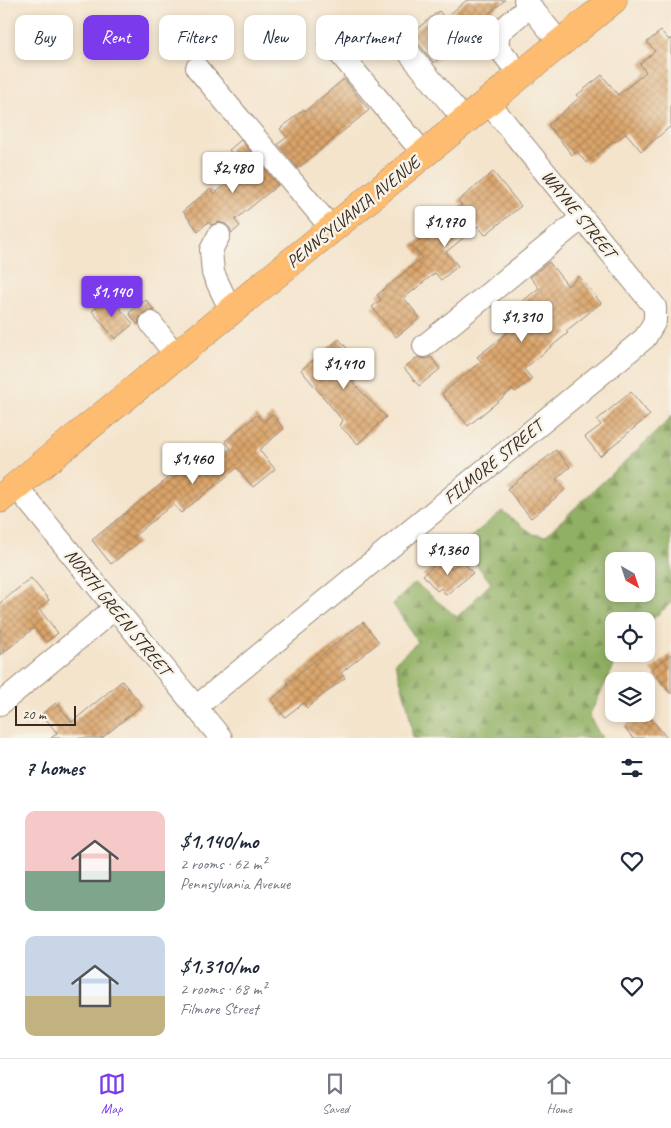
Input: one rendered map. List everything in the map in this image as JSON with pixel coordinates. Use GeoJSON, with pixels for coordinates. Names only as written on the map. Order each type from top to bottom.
{"type":"FeatureCollection","features":[{"type":"Feature","properties":{"kind":"main road","name":"PENNSYLVANIA AVENUE"},"geometry":{"type":"LineString","coordinates":[[7,487],[176,356],[613,0]]}},
{"type":"Feature","properties":{"kind":"street"},"geometry":{"type":"LineString","coordinates":[[521,76],[497,46],[499,32],[528,3],[560,43]]}},
{"type":"Feature","properties":{"kind":"street"},"geometry":{"type":"LineString","coordinates":[[345,60],[424,154]]}},
{"type":"Feature","properties":{"kind":"street"},"geometry":{"type":"LineString","coordinates":[[415,60],[465,121]]}},
{"type":"Feature","properties":{"kind":"street"},"geometry":{"type":"LineString","coordinates":[[197,68],[332,228]]}},
{"type":"Feature","properties":{"kind":"street","name":"WAYNE STREET"},"geometry":{"type":"LineString","coordinates":[[488,102],[655,308],[655,321],[650,330]]}},
{"type":"Feature","properties":{"kind":"street"},"geometry":{"type":"LineString","coordinates":[[424,346],[582,218]]}},
{"type":"Feature","properties":{"kind":"street"},"geometry":{"type":"LineString","coordinates":[[219,235],[211,250],[212,273],[231,311]]}},
{"type":"Feature","properties":{"kind":"street"},"geometry":{"type":"LineString","coordinates":[[151,323],[176,356]]}},
{"type":"Feature","properties":{"kind":"street","name":"FILMORE STREET"},"geometry":{"type":"LineString","coordinates":[[196,707],[645,338],[650,330]]}},
{"type":"Feature","properties":{"kind":"street","name":"NORTH GREEN STREET"},"geometry":{"type":"LineString","coordinates":[[7,487],[115,608],[221,738]]}},
{"type":"Feature","properties":{"kind":"street"},"geometry":{"type":"LineString","coordinates":[[0,704],[115,608]]}},
{"type":"Feature","properties":{"kind":"green space"},"geometry":{"type":"Polygon","coordinates":[[[671,415],[671,603],[655,617],[655,612],[605,612],[605,662],[616,662],[611,672],[605,672],[605,684],[589,716],[602,738],[413,738],[408,707],[395,662],[418,642],[393,604],[415,583],[457,617],[491,583],[461,545],[502,511],[533,534],[545,536],[668,421],[671,415]]]}},
{"type":"Feature","properties":{"kind":"building"},"geometry":{"type":"Polygon","coordinates":[[[467,0],[505,0],[487,15],[449,15],[467,0]]]}},
{"type":"Feature","properties":{"kind":"building"},"geometry":{"type":"Polygon","coordinates":[[[439,11],[442,15],[434,15],[439,11]]]}},
{"type":"Feature","properties":{"kind":"building"},"geometry":{"type":"Polygon","coordinates":[[[428,20],[428,55],[418,43],[418,28],[428,20]]]}},
{"type":"Feature","properties":{"kind":"building"},"geometry":{"type":"Polygon","coordinates":[[[661,31],[669,40],[671,38],[671,126],[641,151],[626,133],[586,163],[577,151],[572,155],[548,125],[579,98],[577,95],[602,75],[618,95],[646,72],[640,64],[655,51],[647,42],[661,31]]]}},
{"type":"Feature","properties":{"kind":"building"},"geometry":{"type":"Polygon","coordinates":[[[344,79],[369,110],[298,168],[278,144],[287,137],[280,129],[344,79]]]}},
{"type":"Feature","properties":{"kind":"building"},"geometry":{"type":"Polygon","coordinates":[[[241,140],[278,185],[235,220],[240,226],[232,233],[226,224],[219,222],[211,225],[208,222],[198,231],[183,211],[210,189],[214,194],[245,169],[229,150],[241,140]]]}},
{"type":"Feature","properties":{"kind":"building"},"geometry":{"type":"Polygon","coordinates":[[[493,172],[521,206],[485,235],[478,226],[446,252],[458,266],[441,280],[435,273],[404,298],[420,318],[396,337],[372,307],[381,300],[377,295],[422,258],[412,246],[462,205],[458,201],[493,172]]]}},
{"type":"Feature","properties":{"kind":"building"},"geometry":{"type":"Polygon","coordinates":[[[549,262],[568,286],[579,276],[601,303],[566,331],[568,333],[524,369],[532,379],[515,392],[513,389],[468,426],[442,394],[481,361],[477,357],[513,328],[504,316],[539,288],[530,277],[549,262]]]}},
{"type":"Feature","properties":{"kind":"building"},"geometry":{"type":"Polygon","coordinates":[[[110,296],[133,324],[115,339],[92,311],[110,296]]]}},
{"type":"Feature","properties":{"kind":"building"},"geometry":{"type":"Polygon","coordinates":[[[146,300],[155,311],[149,310],[143,313],[139,318],[138,325],[129,313],[146,300]]]}},
{"type":"Feature","properties":{"kind":"building"},"geometry":{"type":"Polygon","coordinates":[[[339,339],[366,371],[352,382],[386,417],[358,444],[339,425],[343,421],[301,370],[339,339]]]}},
{"type":"Feature","properties":{"kind":"building"},"geometry":{"type":"Polygon","coordinates":[[[418,357],[426,359],[431,357],[440,369],[419,386],[404,368],[418,357]]]}},
{"type":"Feature","properties":{"kind":"building"},"geometry":{"type":"Polygon","coordinates":[[[631,392],[650,415],[600,456],[585,437],[601,425],[597,420],[631,392]]]}},
{"type":"Feature","properties":{"kind":"building"},"geometry":{"type":"Polygon","coordinates":[[[272,414],[284,429],[259,450],[275,469],[253,487],[237,468],[181,513],[173,504],[133,537],[138,543],[111,564],[92,540],[192,459],[202,472],[231,448],[225,441],[257,415],[263,422],[272,414]]]}},
{"type":"Feature","properties":{"kind":"building"},"geometry":{"type":"Polygon","coordinates":[[[556,450],[570,467],[556,479],[565,490],[531,518],[507,489],[556,450]]]}},
{"type":"Feature","properties":{"kind":"building"},"geometry":{"type":"Polygon","coordinates":[[[443,559],[451,569],[462,560],[473,573],[446,595],[441,588],[437,591],[423,575],[443,559]]]}},
{"type":"Feature","properties":{"kind":"building"},"geometry":{"type":"Polygon","coordinates":[[[31,578],[49,600],[39,609],[58,633],[46,642],[34,628],[0,655],[0,603],[31,578]]]}},
{"type":"Feature","properties":{"kind":"building"},"geometry":{"type":"Polygon","coordinates":[[[363,622],[379,642],[341,673],[345,678],[307,708],[303,703],[285,717],[271,700],[289,685],[287,683],[363,622]]]}},
{"type":"Feature","properties":{"kind":"building"},"geometry":{"type":"Polygon","coordinates":[[[671,654],[671,694],[655,675],[655,672],[651,670],[671,654]]]}},
{"type":"Feature","properties":{"kind":"building"},"geometry":{"type":"Polygon","coordinates":[[[122,681],[142,705],[102,738],[51,738],[57,733],[42,714],[56,703],[72,722],[122,681]]]}},
{"type":"Feature","properties":{"kind":"building"},"geometry":{"type":"Polygon","coordinates":[[[631,722],[654,722],[667,738],[633,738],[624,727],[631,722]]]}}]}
